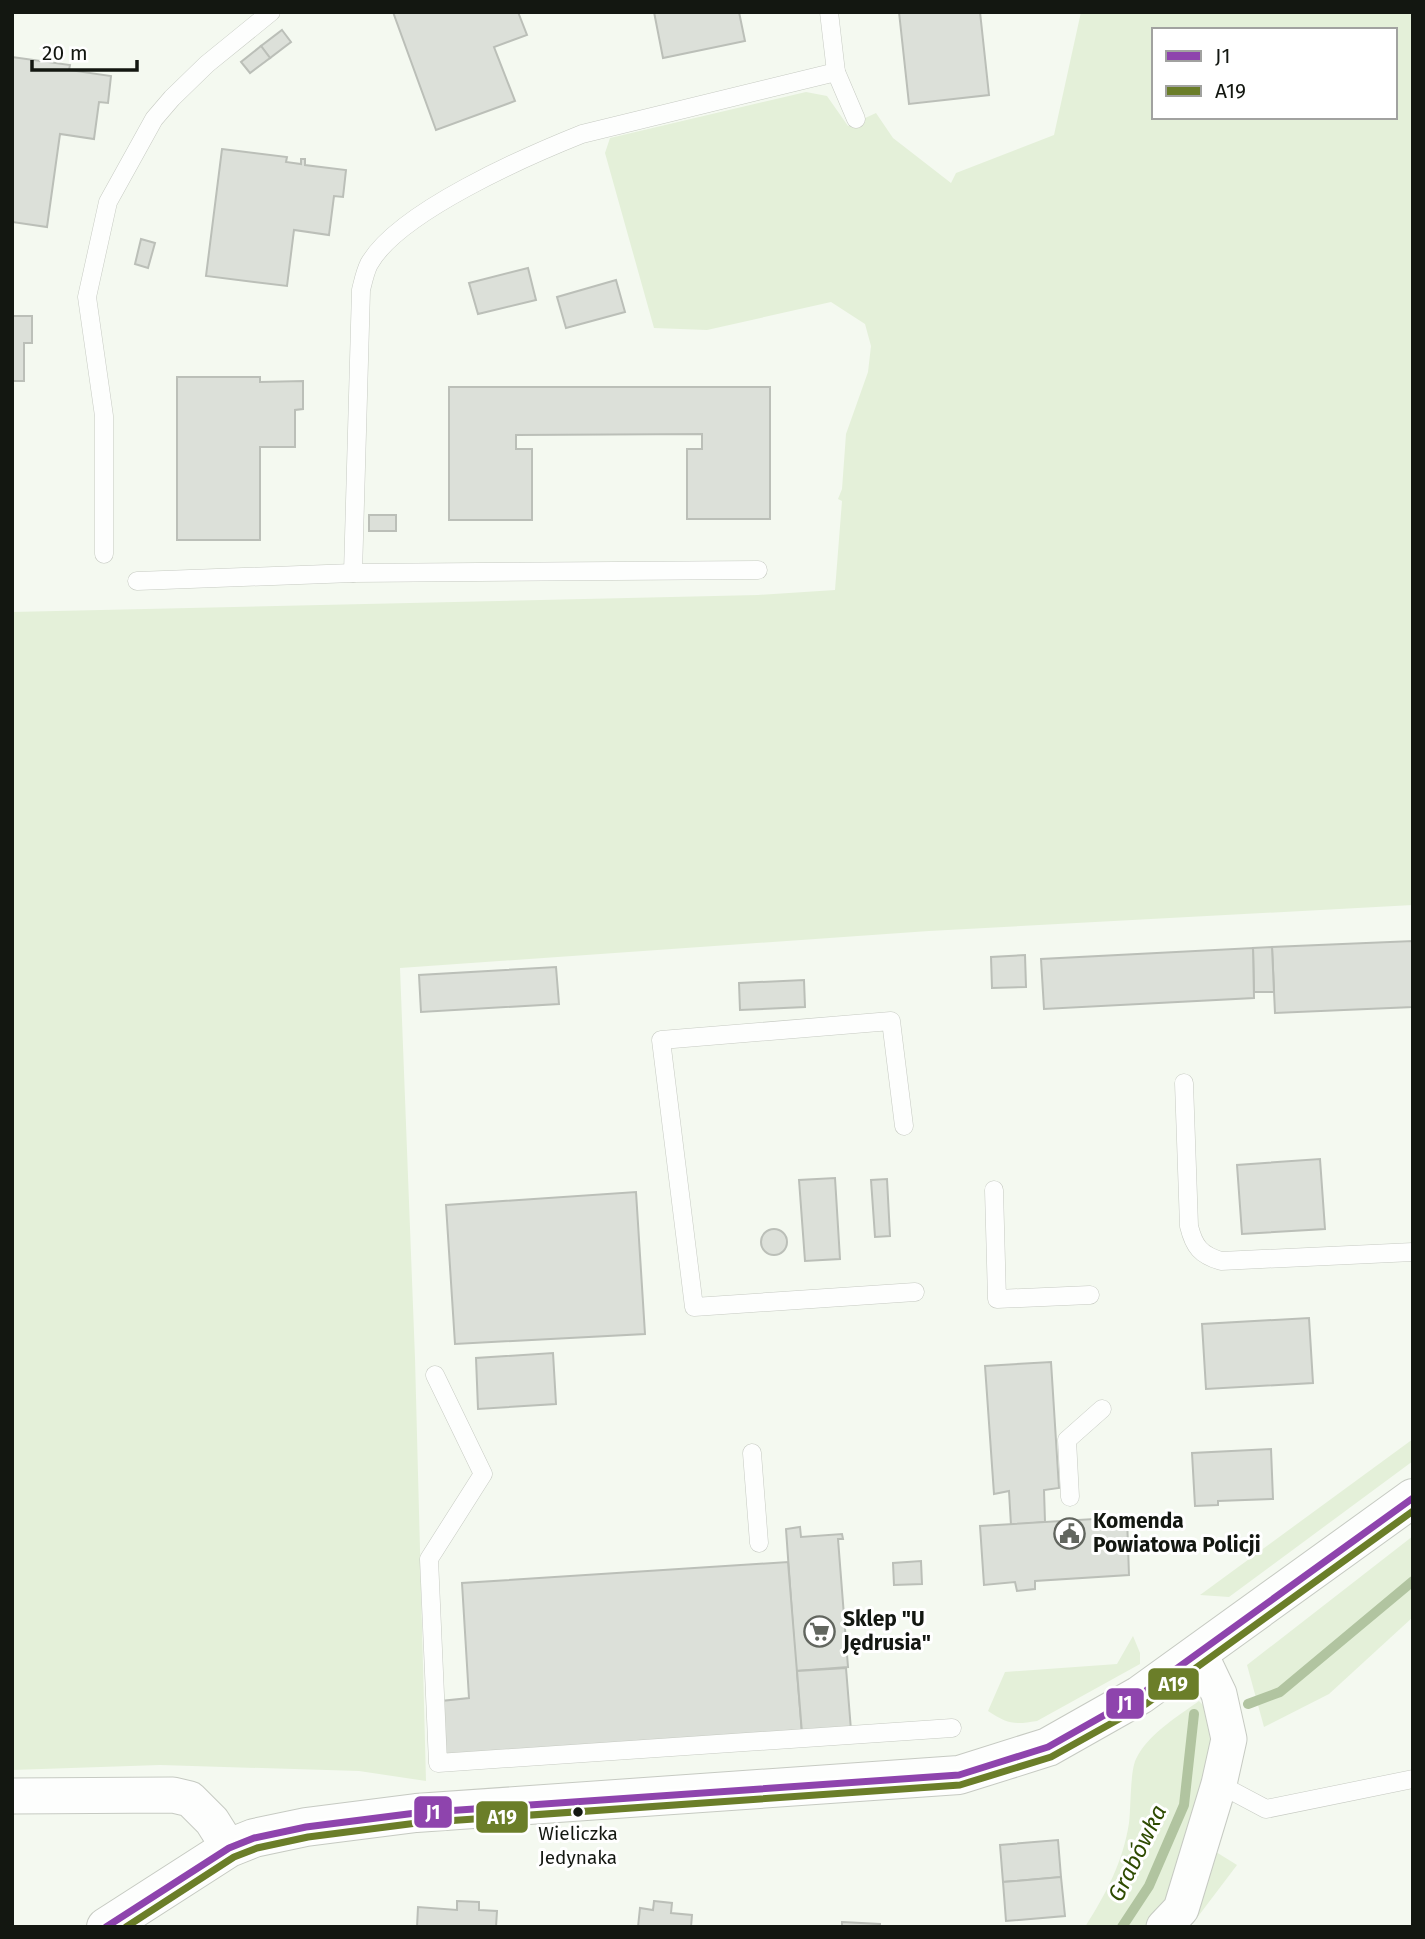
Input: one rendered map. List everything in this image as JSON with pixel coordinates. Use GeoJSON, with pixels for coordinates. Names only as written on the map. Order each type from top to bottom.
{"type":"FeatureCollection","features":[{"type":"Feature","properties":{"kind":"street"},"geometry":{"type":"LineString","coordinates":[[106,1927],[241,1843],[306,1827],[416,1813],[959,1775],[1048,1747],[1140,1695],[1413,1498]]}},
{"type":"Feature","properties":{"kind":"street"},"geometry":{"type":"LineString","coordinates":[[1164,1927],[1181,1909],[1219,1784],[1229,1740],[1219,1694],[1199,1652]]}},
{"type":"Feature","properties":{"kind":"street"},"geometry":{"type":"LineString","coordinates":[[12,1796],[173,1795],[190,1799],[212,1821],[241,1843]]}},
{"type":"Feature","properties":{"kind":"lane"},"geometry":{"type":"LineString","coordinates":[[104,554],[104,416],[87,297],[108,202],[154,119],[172,98],[207,64],[271,12]]}},
{"type":"Feature","properties":{"kind":"lane"},"geometry":{"type":"LineString","coordinates":[[829,12],[836,72],[856,119]]}},
{"type":"Feature","properties":{"kind":"lane"},"geometry":{"type":"LineString","coordinates":[[353,573],[361,290],[369,264],[386,244],[407,225],[467,187],[542,150],[582,134],[836,72]]}},
{"type":"Feature","properties":{"kind":"lane"},"geometry":{"type":"LineString","coordinates":[[137,581],[353,573],[758,570]]}},
{"type":"Feature","properties":{"kind":"lane"},"geometry":{"type":"LineString","coordinates":[[904,1126],[891,1021],[661,1041],[694,1307],[915,1292]]}},
{"type":"Feature","properties":{"kind":"lane"},"geometry":{"type":"LineString","coordinates":[[1184,1083],[1189,1226],[1192,1240],[1199,1251],[1221,1261],[1413,1252]]}},
{"type":"Feature","properties":{"kind":"lane"},"geometry":{"type":"LineString","coordinates":[[993,1190],[997,1299],[1090,1295]]}},
{"type":"Feature","properties":{"kind":"lane"},"geometry":{"type":"LineString","coordinates":[[435,1375],[483,1474],[429,1559],[438,1763],[952,1728]]}},
{"type":"Feature","properties":{"kind":"lane"},"geometry":{"type":"LineString","coordinates":[[1070,1497],[1067,1440],[1102,1409]]}},
{"type":"Feature","properties":{"kind":"lane"},"geometry":{"type":"LineString","coordinates":[[752,1453],[759,1543]]}},
{"type":"Feature","properties":{"kind":"lane"},"geometry":{"type":"LineString","coordinates":[[1219,1784],[1266,1809],[1413,1779]]}},
{"type":"Feature","properties":{"kind":"green space"},"geometry":{"type":"Polygon","coordinates":[[[1081,12],[1413,12],[1413,905],[929,931],[400,968],[415,1358],[426,1781],[359,1771],[160,1765],[12,1770],[12,612],[758,595],[835,590],[842,501],[838,499],[842,489],[846,434],[868,372],[871,346],[865,324],[831,302],[707,330],[654,328],[605,153],[610,138],[806,92],[827,96],[848,126],[876,113],[893,138],[951,183],[956,173],[1054,135],[1081,12]]]}},
{"type":"Feature","properties":{"kind":"green space"},"geometry":{"type":"Polygon","coordinates":[[[1413,1439],[1413,1461],[1229,1597],[1200,1595],[1413,1439]]]}},
{"type":"Feature","properties":{"kind":"green space"},"geometry":{"type":"Polygon","coordinates":[[[1413,1536],[1413,1617],[1329,1694],[1264,1727],[1247,1665],[1413,1536]]]}},
{"type":"Feature","properties":{"kind":"green space"},"geometry":{"type":"Polygon","coordinates":[[[1133,1636],[1140,1653],[1140,1664],[1037,1721],[1011,1722],[988,1711],[1005,1672],[1117,1664],[1133,1636]]]}},
{"type":"Feature","properties":{"kind":"green space"},"geometry":{"type":"Polygon","coordinates":[[[1199,1701],[1206,1708],[1210,1739],[1208,1847],[1237,1865],[1190,1927],[1085,1927],[1107,1890],[1123,1851],[1136,1759],[1155,1734],[1199,1701]]]}},
{"type":"Feature","properties":{"kind":"building"},"geometry":{"type":"Polygon","coordinates":[[[393,12],[518,12],[527,35],[494,47],[515,101],[436,130],[393,12]]]}},
{"type":"Feature","properties":{"kind":"building"},"geometry":{"type":"Polygon","coordinates":[[[654,12],[739,12],[745,41],[663,58],[654,12]]]}},
{"type":"Feature","properties":{"kind":"building"},"geometry":{"type":"Polygon","coordinates":[[[899,12],[980,12],[989,95],[909,104],[899,12]]]}},
{"type":"Feature","properties":{"kind":"building"},"geometry":{"type":"Polygon","coordinates":[[[282,30],[291,42],[270,58],[261,46],[282,30]]]}},
{"type":"Feature","properties":{"kind":"building"},"geometry":{"type":"Polygon","coordinates":[[[261,46],[270,58],[250,73],[241,62],[261,46]]]}},
{"type":"Feature","properties":{"kind":"building"},"geometry":{"type":"Polygon","coordinates":[[[12,57],[70,65],[69,70],[111,76],[108,103],[99,102],[94,139],[60,134],[47,227],[12,222],[12,57]]]}},
{"type":"Feature","properties":{"kind":"building"},"geometry":{"type":"Polygon","coordinates":[[[222,149],[287,157],[286,162],[301,164],[301,159],[305,159],[305,165],[346,170],[343,197],[334,196],[329,235],[294,230],[287,286],[206,276],[222,149]]]}},
{"type":"Feature","properties":{"kind":"building"},"geometry":{"type":"Polygon","coordinates":[[[141,239],[155,243],[148,268],[135,264],[141,239]]]}},
{"type":"Feature","properties":{"kind":"building"},"geometry":{"type":"Polygon","coordinates":[[[528,268],[536,300],[478,314],[469,283],[528,268]]]}},
{"type":"Feature","properties":{"kind":"building"},"geometry":{"type":"Polygon","coordinates":[[[616,280],[625,312],[566,328],[557,297],[616,280]]]}},
{"type":"Feature","properties":{"kind":"building"},"geometry":{"type":"Polygon","coordinates":[[[12,316],[32,316],[32,343],[24,343],[24,381],[12,381],[12,316]]]}},
{"type":"Feature","properties":{"kind":"building"},"geometry":{"type":"Polygon","coordinates":[[[177,377],[260,377],[260,382],[303,381],[303,409],[295,410],[295,447],[260,447],[260,540],[177,540],[177,377]]]}},
{"type":"Feature","properties":{"kind":"building"},"geometry":{"type":"Polygon","coordinates":[[[449,387],[770,387],[770,519],[687,519],[687,449],[702,449],[702,434],[516,435],[516,449],[532,449],[532,520],[449,520],[449,387]]]}},
{"type":"Feature","properties":{"kind":"building"},"geometry":{"type":"Polygon","coordinates":[[[369,515],[396,515],[396,531],[369,531],[369,515]]]}},
{"type":"Feature","properties":{"kind":"building"},"geometry":{"type":"Polygon","coordinates":[[[1413,941],[1413,1007],[1275,1013],[1272,947],[1413,941]]]}},
{"type":"Feature","properties":{"kind":"building"},"geometry":{"type":"Polygon","coordinates":[[[1272,947],[1274,992],[1254,992],[1253,948],[1272,947]]]}},
{"type":"Feature","properties":{"kind":"building"},"geometry":{"type":"Polygon","coordinates":[[[1253,948],[1254,998],[1044,1009],[1041,959],[1253,948]]]}},
{"type":"Feature","properties":{"kind":"building"},"geometry":{"type":"Polygon","coordinates":[[[1025,955],[1026,987],[992,988],[991,957],[1025,955]]]}},
{"type":"Feature","properties":{"kind":"building"},"geometry":{"type":"Polygon","coordinates":[[[556,967],[559,1004],[421,1012],[419,975],[556,967]]]}},
{"type":"Feature","properties":{"kind":"building"},"geometry":{"type":"Polygon","coordinates":[[[804,980],[805,1007],[740,1010],[739,983],[804,980]]]}},
{"type":"Feature","properties":{"kind":"building"},"geometry":{"type":"Polygon","coordinates":[[[1320,1159],[1325,1229],[1242,1234],[1237,1165],[1320,1159]]]}},
{"type":"Feature","properties":{"kind":"building"},"geometry":{"type":"Polygon","coordinates":[[[835,1178],[840,1259],[805,1261],[799,1180],[835,1178]]]}},
{"type":"Feature","properties":{"kind":"building"},"geometry":{"type":"Polygon","coordinates":[[[887,1179],[890,1236],[875,1237],[871,1180],[887,1179]]]}},
{"type":"Feature","properties":{"kind":"building"},"geometry":{"type":"Polygon","coordinates":[[[636,1192],[645,1334],[455,1344],[446,1205],[636,1192]]]}},
{"type":"Feature","properties":{"kind":"building"},"geometry":{"type":"Polygon","coordinates":[[[774,1229],[783,1233],[787,1242],[783,1251],[774,1255],[765,1251],[761,1242],[765,1233],[774,1229]]]}},
{"type":"Feature","properties":{"kind":"building"},"geometry":{"type":"Polygon","coordinates":[[[1309,1318],[1313,1383],[1206,1389],[1202,1324],[1309,1318]]]}},
{"type":"Feature","properties":{"kind":"building"},"geometry":{"type":"Polygon","coordinates":[[[553,1353],[556,1404],[478,1409],[476,1358],[553,1353]]]}},
{"type":"Feature","properties":{"kind":"building"},"geometry":{"type":"Polygon","coordinates":[[[1051,1362],[1059,1488],[1044,1490],[1045,1522],[1011,1525],[1009,1491],[994,1494],[985,1366],[1051,1362]]]}},
{"type":"Feature","properties":{"kind":"building"},"geometry":{"type":"Polygon","coordinates":[[[1271,1449],[1273,1499],[1218,1501],[1218,1505],[1195,1506],[1192,1453],[1271,1449]]]}},
{"type":"Feature","properties":{"kind":"building"},"geometry":{"type":"Polygon","coordinates":[[[1127,1517],[1129,1575],[1035,1581],[1035,1589],[1017,1591],[1015,1582],[984,1585],[980,1526],[1127,1517]]]}},
{"type":"Feature","properties":{"kind":"building"},"geometry":{"type":"Polygon","coordinates":[[[800,1527],[801,1537],[842,1534],[843,1539],[838,1539],[848,1667],[796,1671],[786,1529],[800,1527]]]}},
{"type":"Feature","properties":{"kind":"building"},"geometry":{"type":"Polygon","coordinates":[[[921,1561],[922,1584],[894,1585],[893,1563],[921,1561]]]}},
{"type":"Feature","properties":{"kind":"building"},"geometry":{"type":"Polygon","coordinates":[[[788,1562],[802,1733],[445,1755],[441,1701],[469,1698],[462,1583],[788,1562]]]}},
{"type":"Feature","properties":{"kind":"building"},"geometry":{"type":"Polygon","coordinates":[[[846,1668],[851,1730],[802,1733],[797,1671],[846,1668]]]}},
{"type":"Feature","properties":{"kind":"building"},"geometry":{"type":"Polygon","coordinates":[[[1058,1840],[1061,1877],[1003,1882],[1000,1845],[1058,1840]]]}},
{"type":"Feature","properties":{"kind":"building"},"geometry":{"type":"Polygon","coordinates":[[[1061,1877],[1065,1916],[1006,1921],[1003,1882],[1061,1877]]]}},
{"type":"Feature","properties":{"kind":"building"},"geometry":{"type":"Polygon","coordinates":[[[457,1901],[479,1902],[479,1910],[497,1911],[496,1927],[417,1927],[418,1907],[457,1910],[457,1901]]]}},
{"type":"Feature","properties":{"kind":"building"},"geometry":{"type":"Polygon","coordinates":[[[654,1901],[672,1903],[671,1913],[692,1915],[691,1927],[638,1927],[640,1908],[653,1910],[654,1901]]]}},
{"type":"Feature","properties":{"kind":"building"},"geometry":{"type":"Polygon","coordinates":[[[842,1922],[880,1924],[880,1927],[842,1927],[842,1922]]]}},
{"type":"Feature","properties":{"kind":"waterway","name":"Grabówka"},"geometry":{"type":"LineString","coordinates":[[1248,1704],[1280,1692],[1413,1581]]}},
{"type":"Feature","properties":{"kind":"waterway","name":"Grabówka"},"geometry":{"type":"LineString","coordinates":[[1122,1927],[1149,1886],[1184,1805],[1194,1714]]}},
{"type":"Feature","properties":{"kind":"transit line","name":"J1"},"geometry":{"type":"LineString","coordinates":[[106,1927],[229,1848],[254,1838],[306,1827],[416,1813],[959,1775],[1048,1747],[1140,1695],[1413,1498]]}},
{"type":"Feature","properties":{"kind":"transit line","name":"A19"},"geometry":{"type":"LineString","coordinates":[[126,1927],[234,1857],[257,1848],[308,1837],[417,1823],[960,1785],[1051,1757],[1146,1704],[1413,1511]]}},
{"type":"Feature","properties":{"kind":"place","name":"Komenda Powiatowa Policji"},"geometry":{"type":"Point","coordinates":[1070,1533]}},
{"type":"Feature","properties":{"kind":"place","name":"Sklep \"U Jędrusia\""},"geometry":{"type":"Point","coordinates":[820,1631]}},
{"type":"Feature","properties":{"kind":"place","name":"Wieliczka Jedynaka"},"geometry":{"type":"Point","coordinates":[578,1812]}}]}
